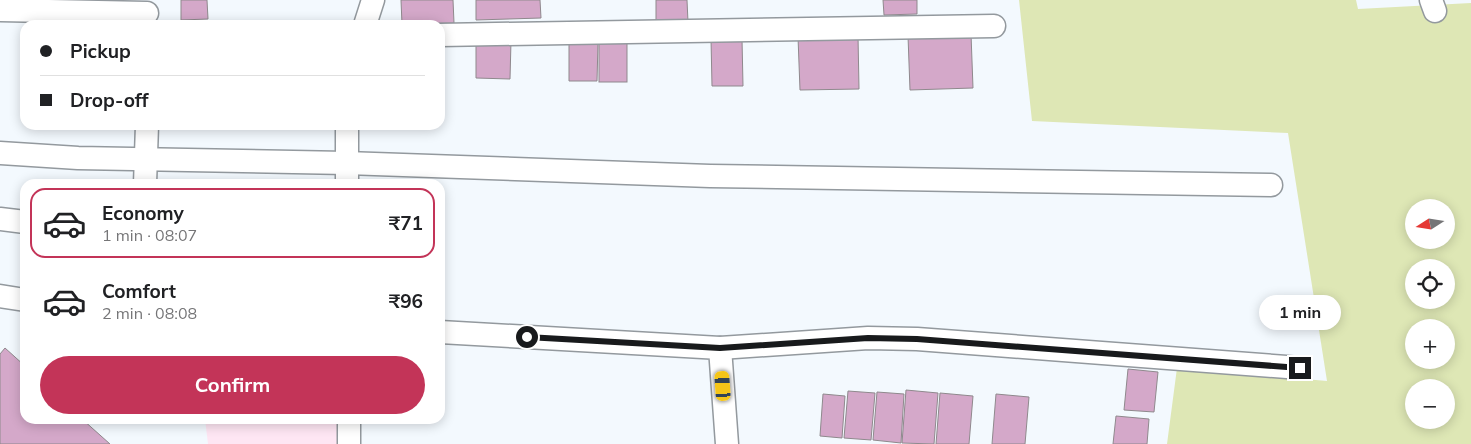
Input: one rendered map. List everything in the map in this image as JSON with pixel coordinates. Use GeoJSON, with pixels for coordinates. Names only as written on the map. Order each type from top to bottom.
{"type":"FeatureCollection","features":[{"type":"Feature","properties":{"kind":"street"},"geometry":{"type":"LineString","coordinates":[[367,20],[373,0]]}},
{"type":"Feature","properties":{"kind":"street"},"geometry":{"type":"LineString","coordinates":[[0,10],[147,13]]}},
{"type":"Feature","properties":{"kind":"street"},"geometry":{"type":"LineString","coordinates":[[445,36],[994,26]]}},
{"type":"Feature","properties":{"kind":"street"},"geometry":{"type":"LineString","coordinates":[[145,179],[147,130]]}},
{"type":"Feature","properties":{"kind":"street"},"geometry":{"type":"LineString","coordinates":[[346,173],[347,130]]}},
{"type":"Feature","properties":{"kind":"street"},"geometry":{"type":"LineString","coordinates":[[0,153],[346,173],[710,176],[1271,185]]}},
{"type":"Feature","properties":{"kind":"street"},"geometry":{"type":"LineString","coordinates":[[0,219],[20,221]]}},
{"type":"Feature","properties":{"kind":"street"},"geometry":{"type":"LineString","coordinates":[[0,296],[20,299]]}},
{"type":"Feature","properties":{"kind":"street"},"geometry":{"type":"LineString","coordinates":[[445,332],[720,348],[868,338],[917,339],[1300,368]]}},
{"type":"Feature","properties":{"kind":"street"},"geometry":{"type":"LineString","coordinates":[[720,348],[727,444]]}},
{"type":"Feature","properties":{"kind":"street"},"geometry":{"type":"LineString","coordinates":[[349,424],[349,444]]}},
{"type":"Feature","properties":{"kind":"shaded area"},"geometry":{"type":"Polygon","coordinates":[[[206,424],[339,424],[338,444],[208,444],[206,424]]]}},
{"type":"Feature","properties":{"kind":"green space"},"geometry":{"type":"Polygon","coordinates":[[[1019,0],[1356,0],[1358,9],[1471,3],[1471,444],[1167,444],[1177,368],[1327,381],[1288,133],[1032,121],[1019,0]]]}},
{"type":"Feature","properties":{"kind":"building"},"geometry":{"type":"Polygon","coordinates":[[[181,0],[207,0],[208,19],[181,20],[181,0]]]}},
{"type":"Feature","properties":{"kind":"building"},"geometry":{"type":"Polygon","coordinates":[[[401,0],[453,0],[454,23],[445,23],[445,20],[402,20],[401,0]]]}},
{"type":"Feature","properties":{"kind":"building"},"geometry":{"type":"Polygon","coordinates":[[[476,0],[540,0],[541,18],[476,20],[476,0]]]}},
{"type":"Feature","properties":{"kind":"building"},"geometry":{"type":"Polygon","coordinates":[[[656,0],[687,0],[688,22],[656,23],[656,0]]]}},
{"type":"Feature","properties":{"kind":"building"},"geometry":{"type":"Polygon","coordinates":[[[883,0],[917,0],[917,14],[884,15],[883,0]]]}},
{"type":"Feature","properties":{"kind":"building"},"geometry":{"type":"Polygon","coordinates":[[[971,34],[973,88],[910,90],[908,36],[971,34]]]}},
{"type":"Feature","properties":{"kind":"building"},"geometry":{"type":"Polygon","coordinates":[[[858,36],[859,89],[800,90],[798,37],[858,36]]]}},
{"type":"Feature","properties":{"kind":"building"},"geometry":{"type":"Polygon","coordinates":[[[711,39],[742,39],[743,86],[712,86],[711,39]]]}},
{"type":"Feature","properties":{"kind":"building"},"geometry":{"type":"Polygon","coordinates":[[[476,40],[511,41],[510,79],[476,78],[476,40]]]}},
{"type":"Feature","properties":{"kind":"building"},"geometry":{"type":"Polygon","coordinates":[[[569,43],[598,43],[597,81],[569,81],[569,43]]]}},
{"type":"Feature","properties":{"kind":"building"},"geometry":{"type":"Polygon","coordinates":[[[599,43],[627,43],[627,82],[599,82],[599,43]]]}},
{"type":"Feature","properties":{"kind":"building"},"geometry":{"type":"Polygon","coordinates":[[[5,348],[20,362],[20,424],[88,424],[110,444],[0,444],[0,354],[5,348]]]}},
{"type":"Feature","properties":{"kind":"building"},"geometry":{"type":"Polygon","coordinates":[[[1128,369],[1158,372],[1154,412],[1124,410],[1128,369]]]}},
{"type":"Feature","properties":{"kind":"building"},"geometry":{"type":"Polygon","coordinates":[[[906,390],[938,393],[934,444],[902,443],[906,390]]]}},
{"type":"Feature","properties":{"kind":"building"},"geometry":{"type":"Polygon","coordinates":[[[848,391],[875,393],[871,440],[844,438],[848,391]]]}},
{"type":"Feature","properties":{"kind":"building"},"geometry":{"type":"Polygon","coordinates":[[[877,392],[904,394],[901,443],[873,440],[877,392]]]}},
{"type":"Feature","properties":{"kind":"building"},"geometry":{"type":"Polygon","coordinates":[[[940,393],[973,396],[969,444],[936,444],[940,393]]]}},
{"type":"Feature","properties":{"kind":"building"},"geometry":{"type":"Polygon","coordinates":[[[823,394],[845,396],[842,438],[820,436],[823,394]]]}},
{"type":"Feature","properties":{"kind":"building"},"geometry":{"type":"Polygon","coordinates":[[[996,394],[1029,397],[1025,444],[992,444],[996,394]]]}},
{"type":"Feature","properties":{"kind":"building"},"geometry":{"type":"Polygon","coordinates":[[[1116,416],[1149,419],[1147,444],[1113,444],[1116,416]]]}},
{"type":"Feature","properties":{"kind":"route"},"geometry":{"type":"LineString","coordinates":[[527,337],[720,348],[868,338],[917,339],[1300,368]]}}]}
